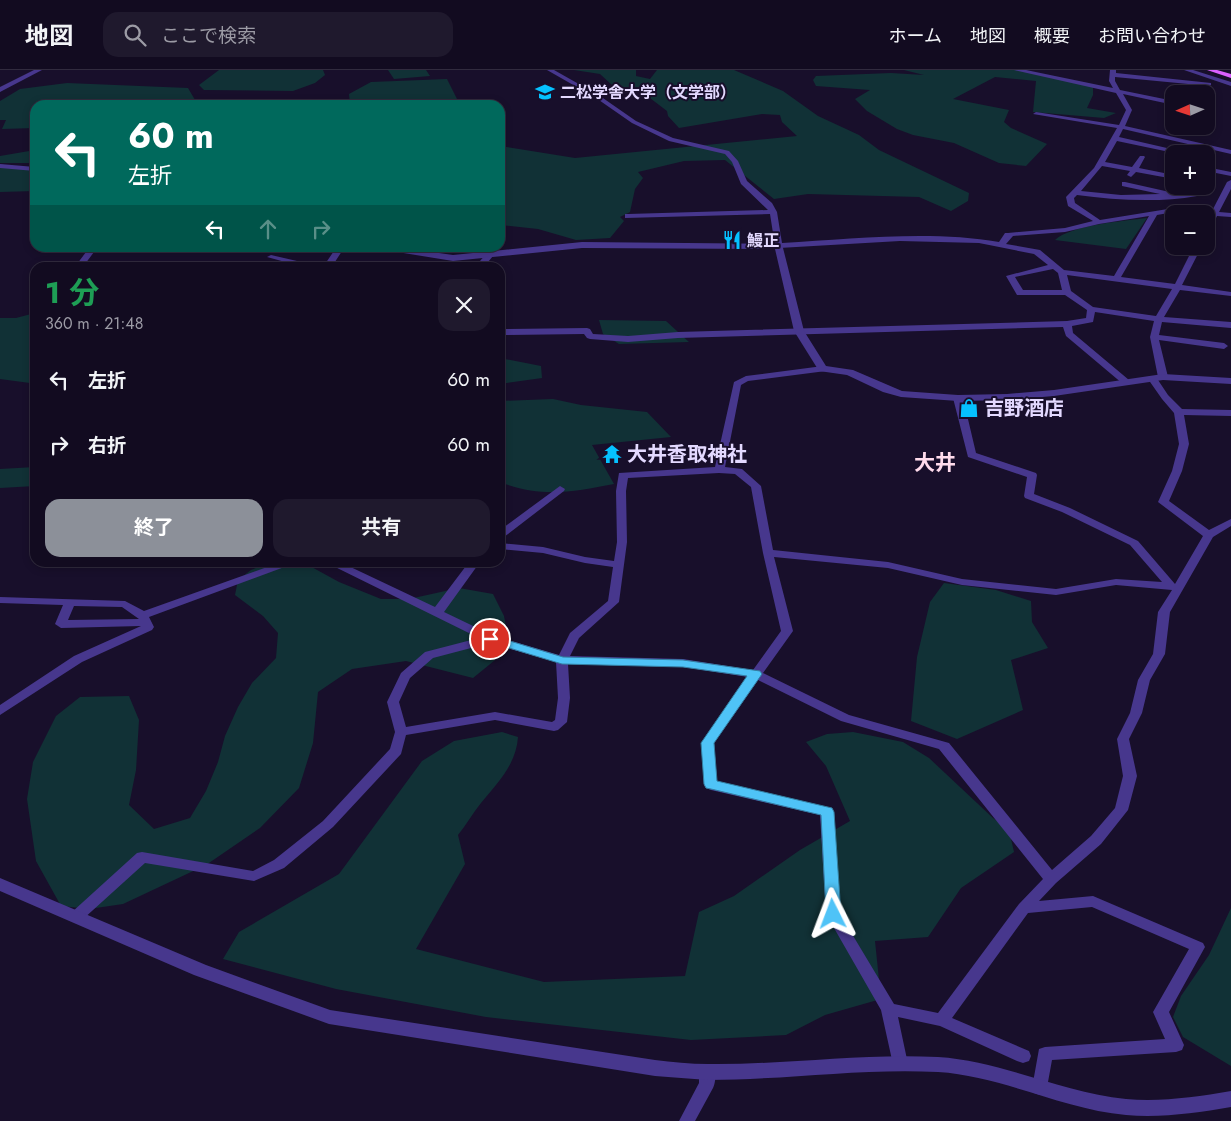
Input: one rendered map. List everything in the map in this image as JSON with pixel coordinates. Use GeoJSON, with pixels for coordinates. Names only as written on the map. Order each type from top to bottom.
{"type":"FeatureCollection","features":[{"type":"Feature","properties":{"kind":"main road"},"geometry":{"type":"LineString","coordinates":[[1210,70],[1231,76]]}},
{"type":"Feature","properties":{"kind":"street"},"geometry":{"type":"LineString","coordinates":[[0,90],[39,70]]}},
{"type":"Feature","properties":{"kind":"street"},"geometry":{"type":"LineString","coordinates":[[550,70],[598,96],[634,122],[671,140],[727,152],[735,161],[744,182],[770,205],[799,331],[823,369]]}},
{"type":"Feature","properties":{"kind":"street"},"geometry":{"type":"LineString","coordinates":[[1017,70],[1165,101]]}},
{"type":"Feature","properties":{"kind":"street"},"geometry":{"type":"LineString","coordinates":[[1187,70],[1231,84]]}},
{"type":"Feature","properties":{"kind":"street"},"geometry":{"type":"LineString","coordinates":[[1099,222],[1071,204],[1070,197],[1087,183],[1121,127],[1129,110],[1112,81],[1113,72],[1209,84]]}},
{"type":"Feature","properties":{"kind":"street"},"geometry":{"type":"LineString","coordinates":[[1119,93],[1153,93]]}},
{"type":"Feature","properties":{"kind":"street"},"geometry":{"type":"LineString","coordinates":[[1119,93],[1165,108]]}},
{"type":"Feature","properties":{"kind":"street"},"geometry":{"type":"LineString","coordinates":[[1036,114],[1121,127],[1231,152]]}},
{"type":"Feature","properties":{"kind":"street"},"geometry":{"type":"LineString","coordinates":[[1114,138],[1165,149]]}},
{"type":"Feature","properties":{"kind":"street"},"geometry":{"type":"LineString","coordinates":[[1115,198],[1142,157]]}},
{"type":"Feature","properties":{"kind":"street"},"geometry":{"type":"LineString","coordinates":[[1100,163],[1165,175]]}},
{"type":"Feature","properties":{"kind":"street"},"geometry":{"type":"LineString","coordinates":[[0,166],[30,169]]}},
{"type":"Feature","properties":{"kind":"street"},"geometry":{"type":"LineString","coordinates":[[1215,171],[1231,174]]}},
{"type":"Feature","properties":{"kind":"street"},"geometry":{"type":"LineString","coordinates":[[1231,183],[1215,213],[1231,215]]}},
{"type":"Feature","properties":{"kind":"street"},"geometry":{"type":"LineString","coordinates":[[1125,184],[1176,196]]}},
{"type":"Feature","properties":{"kind":"street"},"geometry":{"type":"LineString","coordinates":[[1076,194],[1115,198],[1185,195]]}},
{"type":"Feature","properties":{"kind":"street"},"geometry":{"type":"LineString","coordinates":[[1001,245],[1008,235],[1065,230],[1165,211]]}},
{"type":"Feature","properties":{"kind":"street"},"geometry":{"type":"LineString","coordinates":[[628,216],[773,212]]}},
{"type":"Feature","properties":{"kind":"street"},"geometry":{"type":"LineString","coordinates":[[1117,278],[1155,212]]}},
{"type":"Feature","properties":{"kind":"street"},"geometry":{"type":"LineString","coordinates":[[416,252],[453,258],[489,256],[582,245],[779,246],[924,239],[979,241],[1037,252],[1058,269],[1067,292],[1091,309],[1159,319],[1231,325]]}},
{"type":"Feature","properties":{"kind":"street"},"geometry":{"type":"LineString","coordinates":[[1194,255],[1159,319],[1154,337],[1158,378],[1165,397],[1178,412],[1184,444],[1177,471],[1163,502],[1209,535]]}},
{"type":"Feature","properties":{"kind":"street"},"geometry":{"type":"LineString","coordinates":[[484,262],[489,256]]}},
{"type":"Feature","properties":{"kind":"street"},"geometry":{"type":"LineString","coordinates":[[272,257],[294,262]]}},
{"type":"Feature","properties":{"kind":"street"},"geometry":{"type":"LineString","coordinates":[[1067,292],[1020,293],[1010,276],[1058,269],[1231,294]]}},
{"type":"Feature","properties":{"kind":"street"},"geometry":{"type":"LineString","coordinates":[[505,332],[586,331],[590,336],[628,339],[799,331],[1067,324],[1090,320],[1091,309]]}},
{"type":"Feature","properties":{"kind":"street"},"geometry":{"type":"LineString","coordinates":[[1067,324],[1069,334],[1126,382]]}},
{"type":"Feature","properties":{"kind":"street"},"geometry":{"type":"LineString","coordinates":[[1154,337],[1224,346]]}},
{"type":"Feature","properties":{"kind":"street"},"geometry":{"type":"LineString","coordinates":[[719,470],[737,384],[746,378],[823,369],[848,372],[887,390],[901,394],[958,398],[1007,397],[1054,393],[1158,378],[1231,381]]}},
{"type":"Feature","properties":{"kind":"street"},"geometry":{"type":"LineString","coordinates":[[958,398],[971,455],[1032,475],[1029,496],[1066,510],[1134,543],[1174,587]]}},
{"type":"Feature","properties":{"kind":"street"},"geometry":{"type":"LineString","coordinates":[[1178,412],[1231,413]]}},
{"type":"Feature","properties":{"kind":"street"},"geometry":{"type":"LineString","coordinates":[[401,732],[495,716],[554,727],[561,722],[564,698],[562,660],[574,636],[613,602],[622,542],[621,491],[623,475],[719,470],[738,472],[756,486],[768,553],[786,631],[708,743],[711,784],[827,812],[833,914],[889,1009],[900,1064]]}},
{"type":"Feature","properties":{"kind":"street"},"geometry":{"type":"LineString","coordinates":[[505,532],[560,489]]}},
{"type":"Feature","properties":{"kind":"street"},"geometry":{"type":"LineString","coordinates":[[942,1020],[1024,908],[1051,879],[1096,840],[1121,810],[1130,776],[1123,739],[1136,713],[1144,680],[1159,654],[1164,612],[1174,587],[1209,535],[1231,522]]}},
{"type":"Feature","properties":{"kind":"street"},"geometry":{"type":"LineString","coordinates":[[505,546],[544,550],[585,560],[619,565]]}},
{"type":"Feature","properties":{"kind":"street"},"geometry":{"type":"LineString","coordinates":[[768,553],[888,564],[962,582],[1056,592],[1116,582],[1174,587]]}},
{"type":"Feature","properties":{"kind":"street"},"geometry":{"type":"LineString","coordinates":[[70,602],[61,624],[145,619],[280,567]]}},
{"type":"Feature","properties":{"kind":"street"},"geometry":{"type":"LineString","coordinates":[[342,567],[490,639],[562,660],[683,663],[756,674],[845,718],[944,746],[1051,879]]}},
{"type":"Feature","properties":{"kind":"street"},"geometry":{"type":"LineString","coordinates":[[437,613],[471,567]]}},
{"type":"Feature","properties":{"kind":"street"},"geometry":{"type":"LineString","coordinates":[[0,600],[125,604],[145,619],[148,628],[78,659],[0,711]]}},
{"type":"Feature","properties":{"kind":"street"},"geometry":{"type":"LineString","coordinates":[[77,916],[142,857],[254,876],[279,864],[328,824],[396,751],[401,732],[392,702],[405,676],[429,655],[490,639]]}},
{"type":"Feature","properties":{"kind":"street"},"geometry":{"type":"LineString","coordinates":[[0,884],[200,970],[329,1017],[655,1068],[707,1072],[900,1064],[940,1066],[977,1072],[1083,1099],[1126,1106],[1185,1107],[1231,1099]]}},
{"type":"Feature","properties":{"kind":"street"},"geometry":{"type":"LineString","coordinates":[[1024,908],[1093,901],[1198,947],[1161,1012],[1176,1045],[1045,1054],[1040,1088]]}},
{"type":"Feature","properties":{"kind":"street"},"geometry":{"type":"LineString","coordinates":[[889,1009],[942,1020],[1022,1056]]}},
{"type":"Feature","properties":{"kind":"street"},"geometry":{"type":"LineString","coordinates":[[686,1121],[707,1083],[707,1072]]}},
{"type":"Feature","properties":{"kind":"green space"},"geometry":{"type":"Polygon","coordinates":[[[219,70],[323,70],[325,75],[315,83],[293,91],[204,90],[199,85],[219,70]]]}},
{"type":"Feature","properties":{"kind":"green space"},"geometry":{"type":"Polygon","coordinates":[[[388,70],[426,70],[430,76],[394,79],[388,70]]]}},
{"type":"Feature","properties":{"kind":"green space"},"geometry":{"type":"Polygon","coordinates":[[[574,70],[636,70],[636,76],[650,79],[657,70],[734,70],[783,91],[818,116],[859,135],[879,150],[969,193],[968,201],[951,211],[919,197],[808,194],[774,199],[725,160],[684,161],[638,172],[643,178],[635,189],[630,212],[620,217],[624,221],[610,238],[576,240],[538,229],[505,226],[505,147],[575,158],[797,136],[782,122],[780,115],[762,114],[679,128],[668,116],[667,111],[642,92],[613,86],[600,74],[574,70]]]}},
{"type":"Feature","properties":{"kind":"green space"},"geometry":{"type":"Polygon","coordinates":[[[904,70],[1023,70],[1093,85],[1093,95],[1087,108],[1116,113],[1104,118],[1033,112],[1036,81],[995,77],[953,99],[1009,110],[1004,122],[1011,128],[1047,144],[1026,166],[999,163],[954,143],[913,135],[897,129],[867,111],[855,99],[870,90],[816,86],[813,80],[816,76],[891,73],[924,75],[904,70]]]}},
{"type":"Feature","properties":{"kind":"green space"},"geometry":{"type":"Polygon","coordinates":[[[447,79],[458,100],[350,100],[349,94],[371,82],[447,79]]]}},
{"type":"Feature","properties":{"kind":"green space"},"geometry":{"type":"Polygon","coordinates":[[[67,83],[188,88],[195,100],[30,100],[30,128],[2,129],[6,120],[0,120],[0,101],[20,89],[67,83]]]}},
{"type":"Feature","properties":{"kind":"green space"},"geometry":{"type":"Polygon","coordinates":[[[30,151],[30,163],[0,163],[0,156],[30,151]]]}},
{"type":"Feature","properties":{"kind":"green space"},"geometry":{"type":"Polygon","coordinates":[[[0,164],[30,170],[30,191],[0,192],[0,164]]]}},
{"type":"Feature","properties":{"kind":"green space"},"geometry":{"type":"Polygon","coordinates":[[[1147,218],[1126,249],[1055,240],[1085,227],[1147,218]]]}},
{"type":"Feature","properties":{"kind":"green space"},"geometry":{"type":"Polygon","coordinates":[[[30,314],[30,383],[0,379],[0,318],[16,318],[30,314]]]}},
{"type":"Feature","properties":{"kind":"green space"},"geometry":{"type":"Polygon","coordinates":[[[599,320],[666,321],[689,342],[619,344],[603,334],[599,320]]]}},
{"type":"Feature","properties":{"kind":"green space"},"geometry":{"type":"Polygon","coordinates":[[[505,359],[541,366],[542,378],[505,383],[505,359]]]}},
{"type":"Feature","properties":{"kind":"green space"},"geometry":{"type":"Polygon","coordinates":[[[553,399],[581,405],[647,412],[671,437],[592,445],[614,484],[557,492],[543,492],[515,487],[505,484],[505,401],[553,399]]]}},
{"type":"Feature","properties":{"kind":"green space"},"geometry":{"type":"Polygon","coordinates":[[[30,467],[30,486],[0,488],[0,469],[30,467]]]}},
{"type":"Feature","properties":{"kind":"green space"},"geometry":{"type":"Polygon","coordinates":[[[258,567],[312,567],[339,582],[381,599],[409,599],[459,588],[493,594],[504,616],[509,642],[500,656],[473,678],[406,661],[352,669],[318,692],[313,743],[299,788],[260,828],[206,865],[123,904],[89,909],[61,906],[36,861],[27,799],[33,762],[56,716],[80,697],[129,696],[139,720],[136,770],[129,805],[154,829],[190,818],[206,791],[218,762],[225,736],[238,707],[252,683],[276,658],[278,633],[263,616],[235,595],[238,580],[258,567]]]}},
{"type":"Feature","properties":{"kind":"green space"},"geometry":{"type":"Polygon","coordinates":[[[944,583],[996,590],[1031,601],[1032,622],[1048,648],[1011,660],[1023,710],[957,739],[911,721],[917,657],[930,602],[944,583]]]}},
{"type":"Feature","properties":{"kind":"green space"},"geometry":{"type":"Polygon","coordinates":[[[502,732],[518,737],[514,756],[505,773],[458,835],[465,864],[416,949],[544,982],[685,976],[699,912],[734,896],[800,850],[850,821],[826,766],[806,742],[827,734],[853,732],[903,742],[929,758],[993,818],[1009,830],[1014,852],[961,888],[928,937],[875,941],[881,999],[825,1015],[786,1035],[691,1040],[486,1017],[336,989],[223,959],[239,932],[339,874],[422,761],[454,741],[502,732]]]}},
{"type":"Feature","properties":{"kind":"green space"},"geometry":{"type":"Polygon","coordinates":[[[1231,908],[1231,1066],[1183,1037],[1173,1017],[1181,996],[1209,955],[1231,908]]]}},
{"type":"Feature","properties":{"kind":"place","name":"二松学舎大学（文学部）"},"geometry":{"type":"Point","coordinates":[545,92]}},
{"type":"Feature","properties":{"kind":"place","name":"鰻正"},"geometry":{"type":"Point","coordinates":[732,240]}},
{"type":"Feature","properties":{"kind":"place","name":"吉野酒店"},"geometry":{"type":"Point","coordinates":[969,408]}},
{"type":"Feature","properties":{"kind":"place","name":"大井香取神社"},"geometry":{"type":"Point","coordinates":[612,454]}},
{"type":"Feature","properties":{"kind":"district","name":"大井"},"geometry":{"type":"Point","coordinates":[935,463]}},
{"type":"Feature","properties":{"kind":"route"},"geometry":{"type":"LineString","coordinates":[[490,639],[562,660],[683,663],[756,674],[708,743],[711,784],[827,812],[833,914]]}}]}
